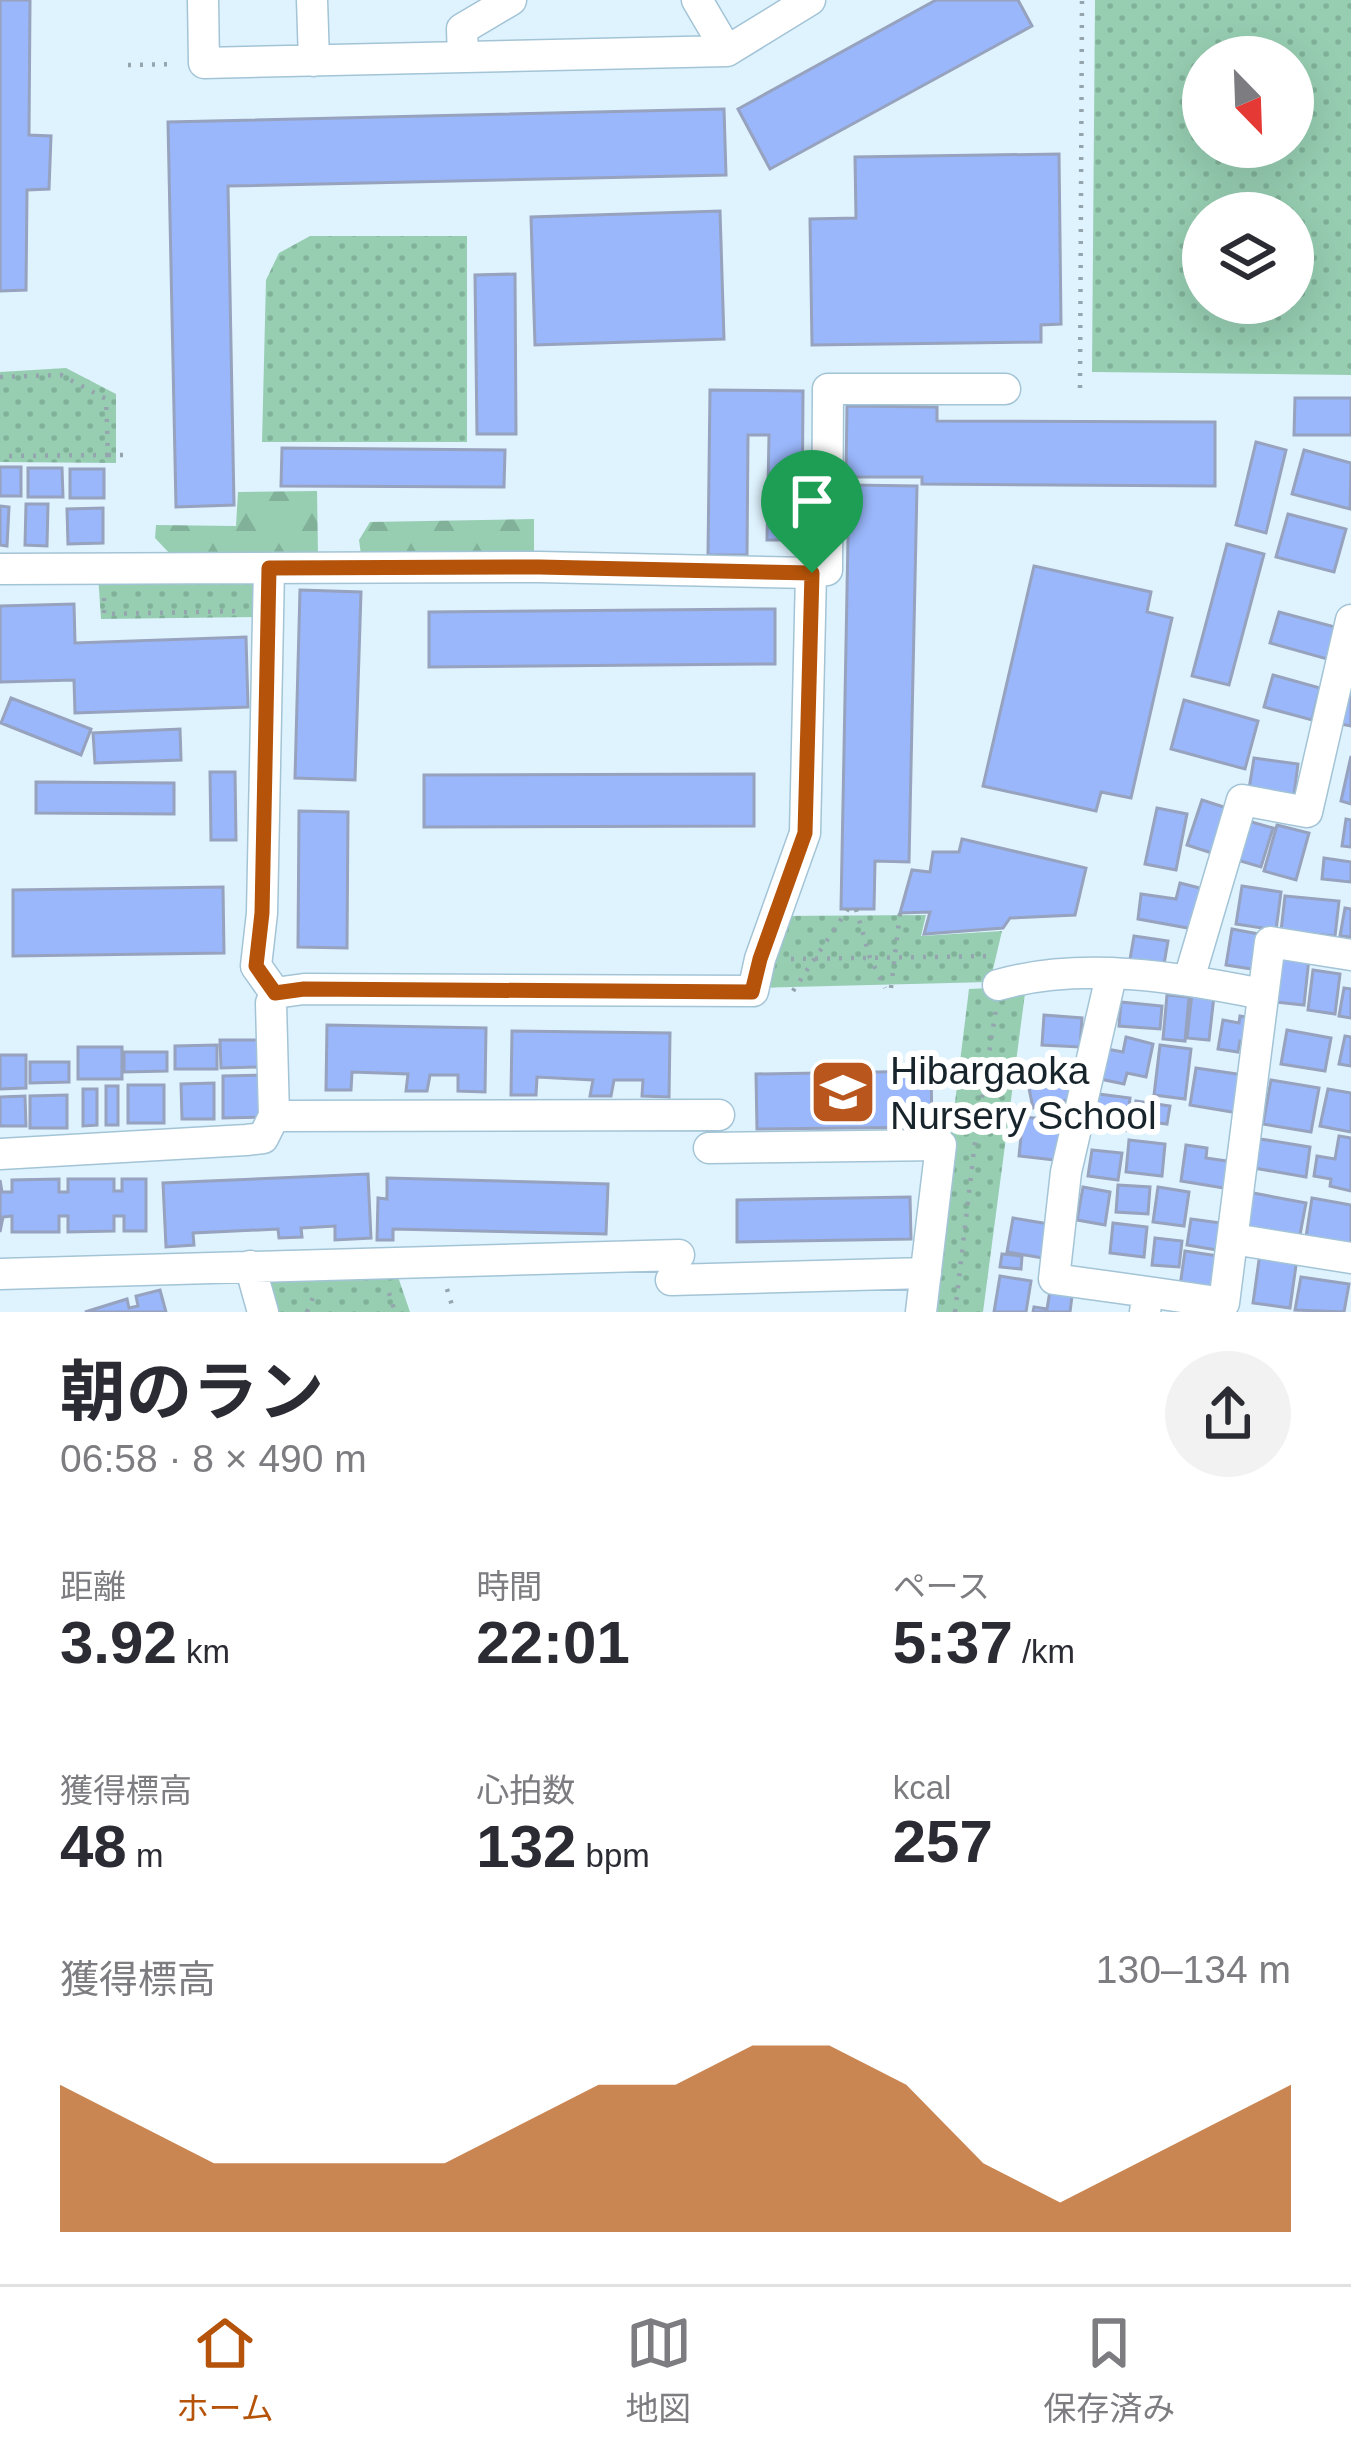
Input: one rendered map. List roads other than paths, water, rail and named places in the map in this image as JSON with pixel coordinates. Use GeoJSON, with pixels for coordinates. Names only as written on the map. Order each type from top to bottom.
{"type":"FeatureCollection","features":[{"type":"Feature","properties":{"kind":"street"},"geometry":{"type":"LineString","coordinates":[[203,0],[204,63],[728,50],[810,0]]}},
{"type":"Feature","properties":{"kind":"street"},"geometry":{"type":"LineString","coordinates":[[312,0],[314,61]]}},
{"type":"Feature","properties":{"kind":"street"},"geometry":{"type":"LineString","coordinates":[[463,57],[462,29],[512,0]]}},
{"type":"Feature","properties":{"kind":"street"},"geometry":{"type":"LineString","coordinates":[[697,0],[728,50]]}},
{"type":"Feature","properties":{"kind":"street"},"geometry":{"type":"LineString","coordinates":[[0,569],[539,567],[812,573],[826,570],[828,389],[1005,389]]}},
{"type":"Feature","properties":{"kind":"street"},"geometry":{"type":"LineString","coordinates":[[269,568],[262,913],[256,966],[275,993]]}},
{"type":"Feature","properties":{"kind":"street"},"geometry":{"type":"LineString","coordinates":[[275,993],[304,989],[752,992],[805,833],[812,573]]}},
{"type":"Feature","properties":{"kind":"street"},"geometry":{"type":"LineString","coordinates":[[1189,979],[1242,800],[1307,812],[1351,620]]}},
{"type":"Feature","properties":{"kind":"street"},"geometry":{"type":"LineString","coordinates":[[1111,976],[1066,1172],[1054,1279],[1147,1302],[1224,1303],[1270,942],[1351,955]]}},
{"type":"Feature","properties":{"kind":"street"},"geometry":{"type":"LineString","coordinates":[[997,982],[1039,974],[1189,979],[1262,994]]}},
{"type":"Feature","properties":{"kind":"street"},"geometry":{"type":"LineString","coordinates":[[0,1154],[263,1138],[274,1116],[271,1004],[275,993]]}},
{"type":"Feature","properties":{"kind":"street"},"geometry":{"type":"LineString","coordinates":[[274,1116],[719,1114]]}},
{"type":"Feature","properties":{"kind":"street"},"geometry":{"type":"LineString","coordinates":[[709,1148],[941,1145],[921,1312]]}},
{"type":"Feature","properties":{"kind":"street"},"geometry":{"type":"LineString","coordinates":[[1233,1239],[1351,1258]]}},
{"type":"Feature","properties":{"kind":"street"},"geometry":{"type":"LineString","coordinates":[[0,1274],[250,1266],[926,1273]]}},
{"type":"Feature","properties":{"kind":"street"},"geometry":{"type":"LineString","coordinates":[[250,1266],[263,1312]]}},
{"type":"Feature","properties":{"kind":"place","name":"Hibargaoka Nursery School"},"geometry":{"type":"Point","coordinates":[843,1092]}}]}
